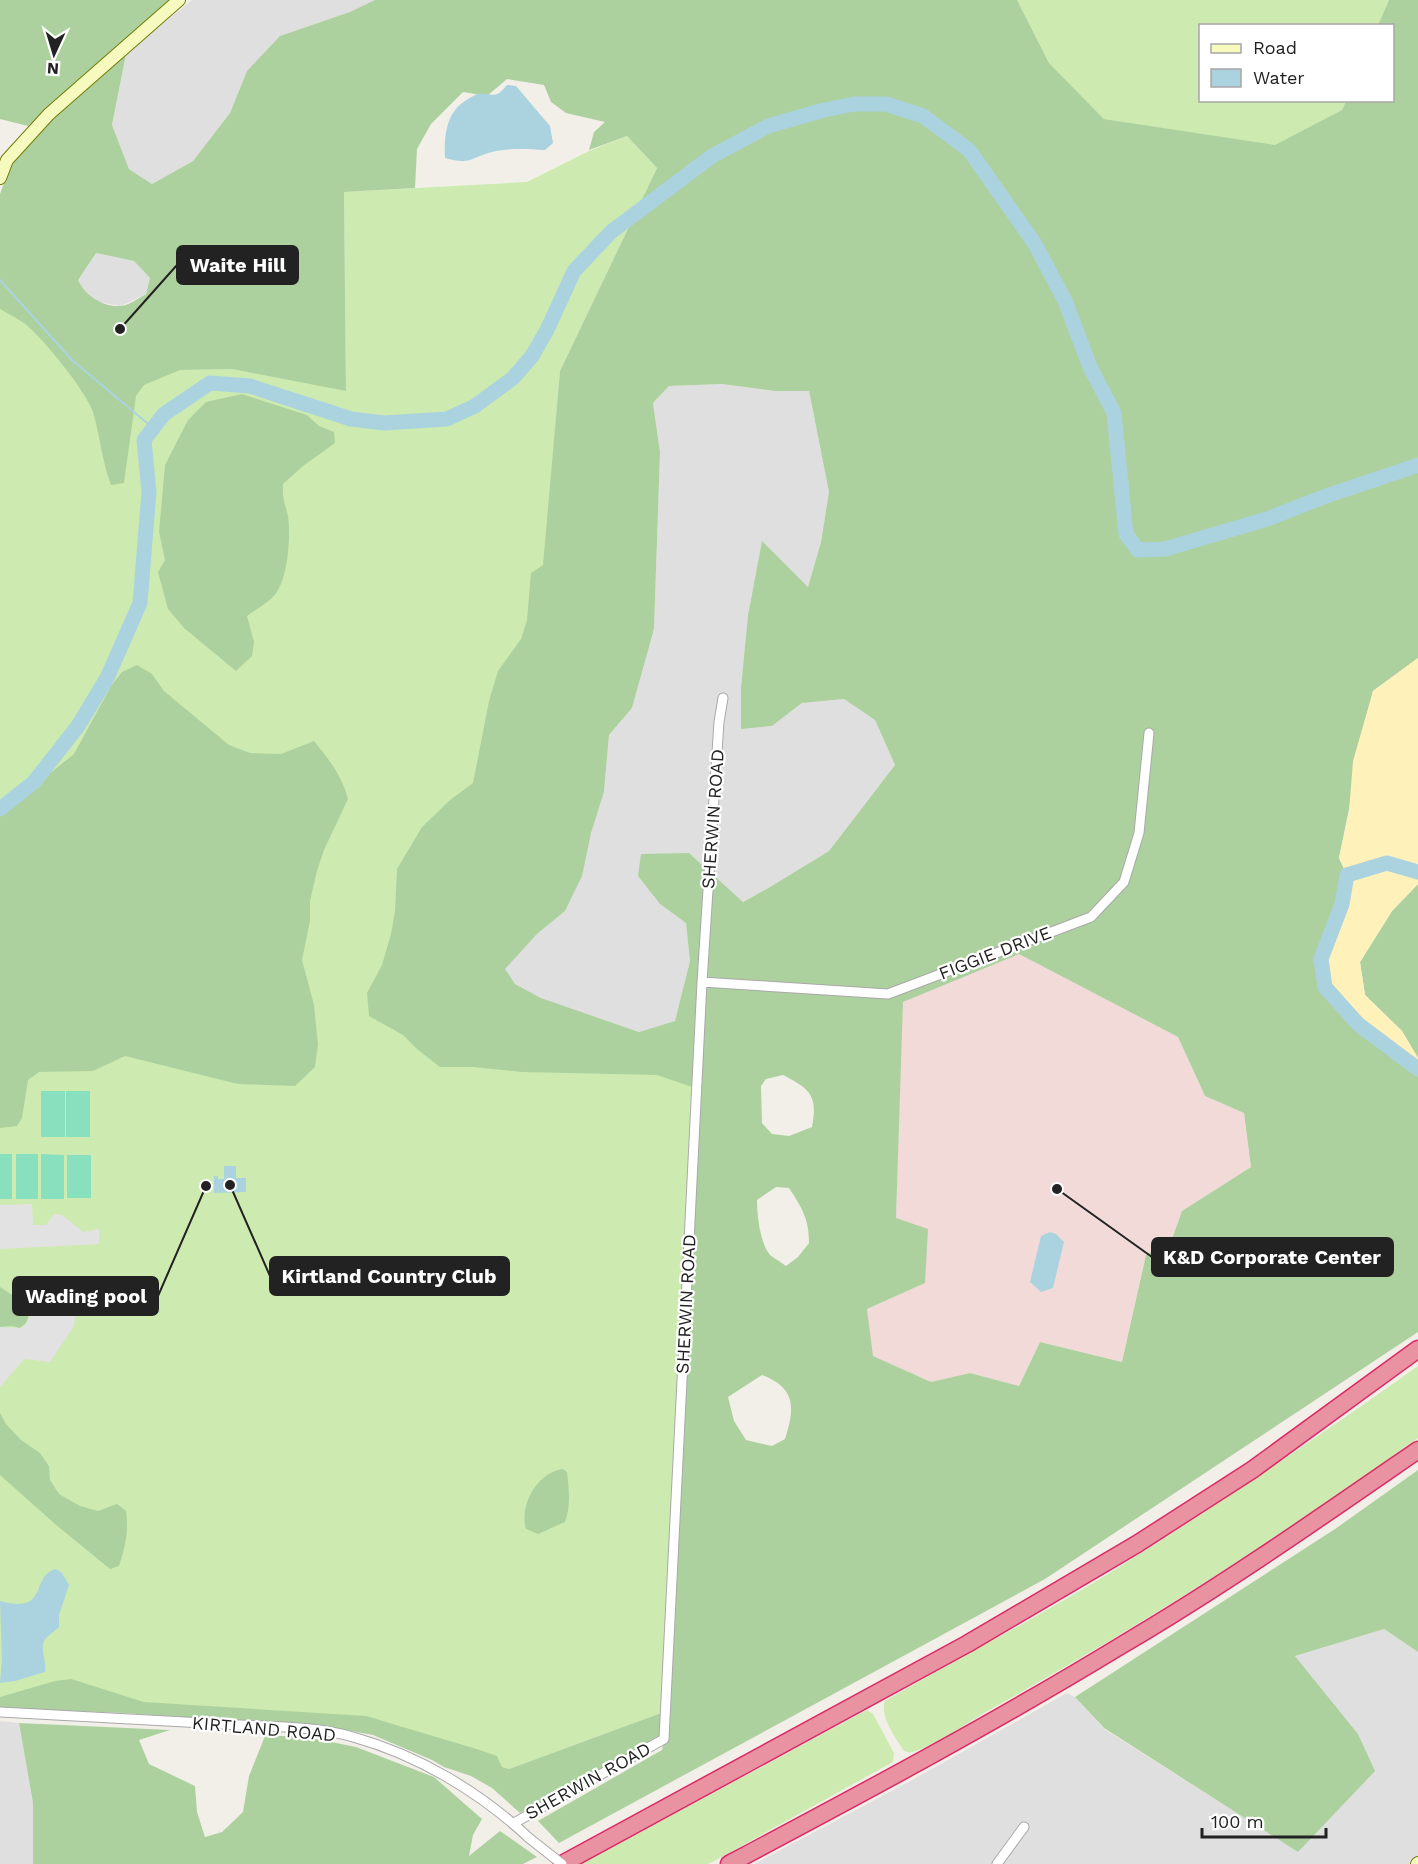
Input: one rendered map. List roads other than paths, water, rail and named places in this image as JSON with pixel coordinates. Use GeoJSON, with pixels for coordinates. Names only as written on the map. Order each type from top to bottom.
{"type":"FeatureCollection","features":[{"type":"Feature","properties":{"kind":"highway"},"geometry":{"type":"LineString","coordinates":[[562,1864],[967,1644],[1137,1544],[1252,1470],[1418,1349]]}},
{"type":"Feature","properties":{"kind":"highway"},"geometry":{"type":"LineString","coordinates":[[729,1864],[909,1768],[1123,1645],[1272,1551],[1418,1450]]}},
{"type":"Feature","properties":{"kind":"street"},"geometry":{"type":"LineString","coordinates":[[0,178],[7,160],[49,114],[179,0]]}},
{"type":"Feature","properties":{"kind":"street","name":"SHERWIN ROAD"},"geometry":{"type":"LineString","coordinates":[[514,1823],[664,1739],[702,982],[719,722],[723,698]]}},
{"type":"Feature","properties":{"kind":"street","name":"FIGGIE DRIVE"},"geometry":{"type":"LineString","coordinates":[[702,982],[888,994],[1091,917],[1124,882],[1138,833],[1149,733]]}},
{"type":"Feature","properties":{"kind":"street","name":"KIRTLAND ROAD"},"geometry":{"type":"LineString","coordinates":[[0,1712],[286,1728],[351,1736],[389,1748],[455,1781],[514,1823],[562,1864]]}},
{"type":"Feature","properties":{"kind":"street"},"geometry":{"type":"LineString","coordinates":[[997,1864],[1024,1827]]}},
{"type":"Feature","properties":{"kind":"water"},"geometry":{"type":"Polygon","coordinates":[[[507,85],[516,86],[550,126],[553,143],[545,150],[502,150],[467,161],[445,158],[448,126],[459,106],[478,94],[499,93],[507,85]]]}},
{"type":"Feature","properties":{"kind":"water"},"geometry":{"type":"Polygon","coordinates":[[[224,1166],[236,1166],[236,1178],[246,1178],[246,1192],[214,1193],[214,1176],[224,1179],[224,1166]]]}},
{"type":"Feature","properties":{"kind":"water"},"geometry":{"type":"Polygon","coordinates":[[[1050,1232],[1056,1234],[1064,1242],[1053,1288],[1041,1292],[1030,1282],[1041,1236],[1050,1232]]]}},
{"type":"Feature","properties":{"kind":"water"},"geometry":{"type":"Polygon","coordinates":[[[56,1569],[62,1573],[69,1585],[59,1615],[59,1627],[47,1637],[43,1644],[45,1672],[0,1683],[2,1659],[0,1601],[16,1604],[26,1603],[33,1599],[43,1579],[56,1569]]]}},
{"type":"Feature","properties":{"kind":"waterway"},"geometry":{"type":"LineString","coordinates":[[0,809],[34,782],[78,726],[107,678],[140,603],[149,492],[144,440],[164,414],[210,383],[250,386],[351,419],[384,423],[447,419],[475,406],[513,378],[532,356],[547,330],[574,271],[611,232],[712,156],[768,126],[824,110],[854,104],[886,104],[923,116],[969,150],[1035,244],[1065,301],[1090,367],[1114,413],[1126,534],[1138,550],[1165,549],[1267,519],[1418,465]]}},
{"type":"Feature","properties":{"kind":"waterway"},"geometry":{"type":"LineString","coordinates":[[0,280],[72,360],[153,428]]}},
{"type":"Feature","properties":{"kind":"waterway"},"geometry":{"type":"LineString","coordinates":[[1418,872],[1387,863],[1347,875],[1342,904],[1321,959],[1325,987],[1358,1024],[1418,1069]]}},
{"type":"Feature","properties":{"kind":"place","name":"Waite Hill"},"geometry":{"type":"Point","coordinates":[120,329]}},
{"type":"Feature","properties":{"kind":"place","name":"Kirtland Country Club"},"geometry":{"type":"Point","coordinates":[230,1185]}},
{"type":"Feature","properties":{"kind":"place","name":"Wading pool"},"geometry":{"type":"Point","coordinates":[206,1186]}},
{"type":"Feature","properties":{"kind":"place","name":"K&D Corporate Center"},"geometry":{"type":"Point","coordinates":[1057,1189]}}]}
